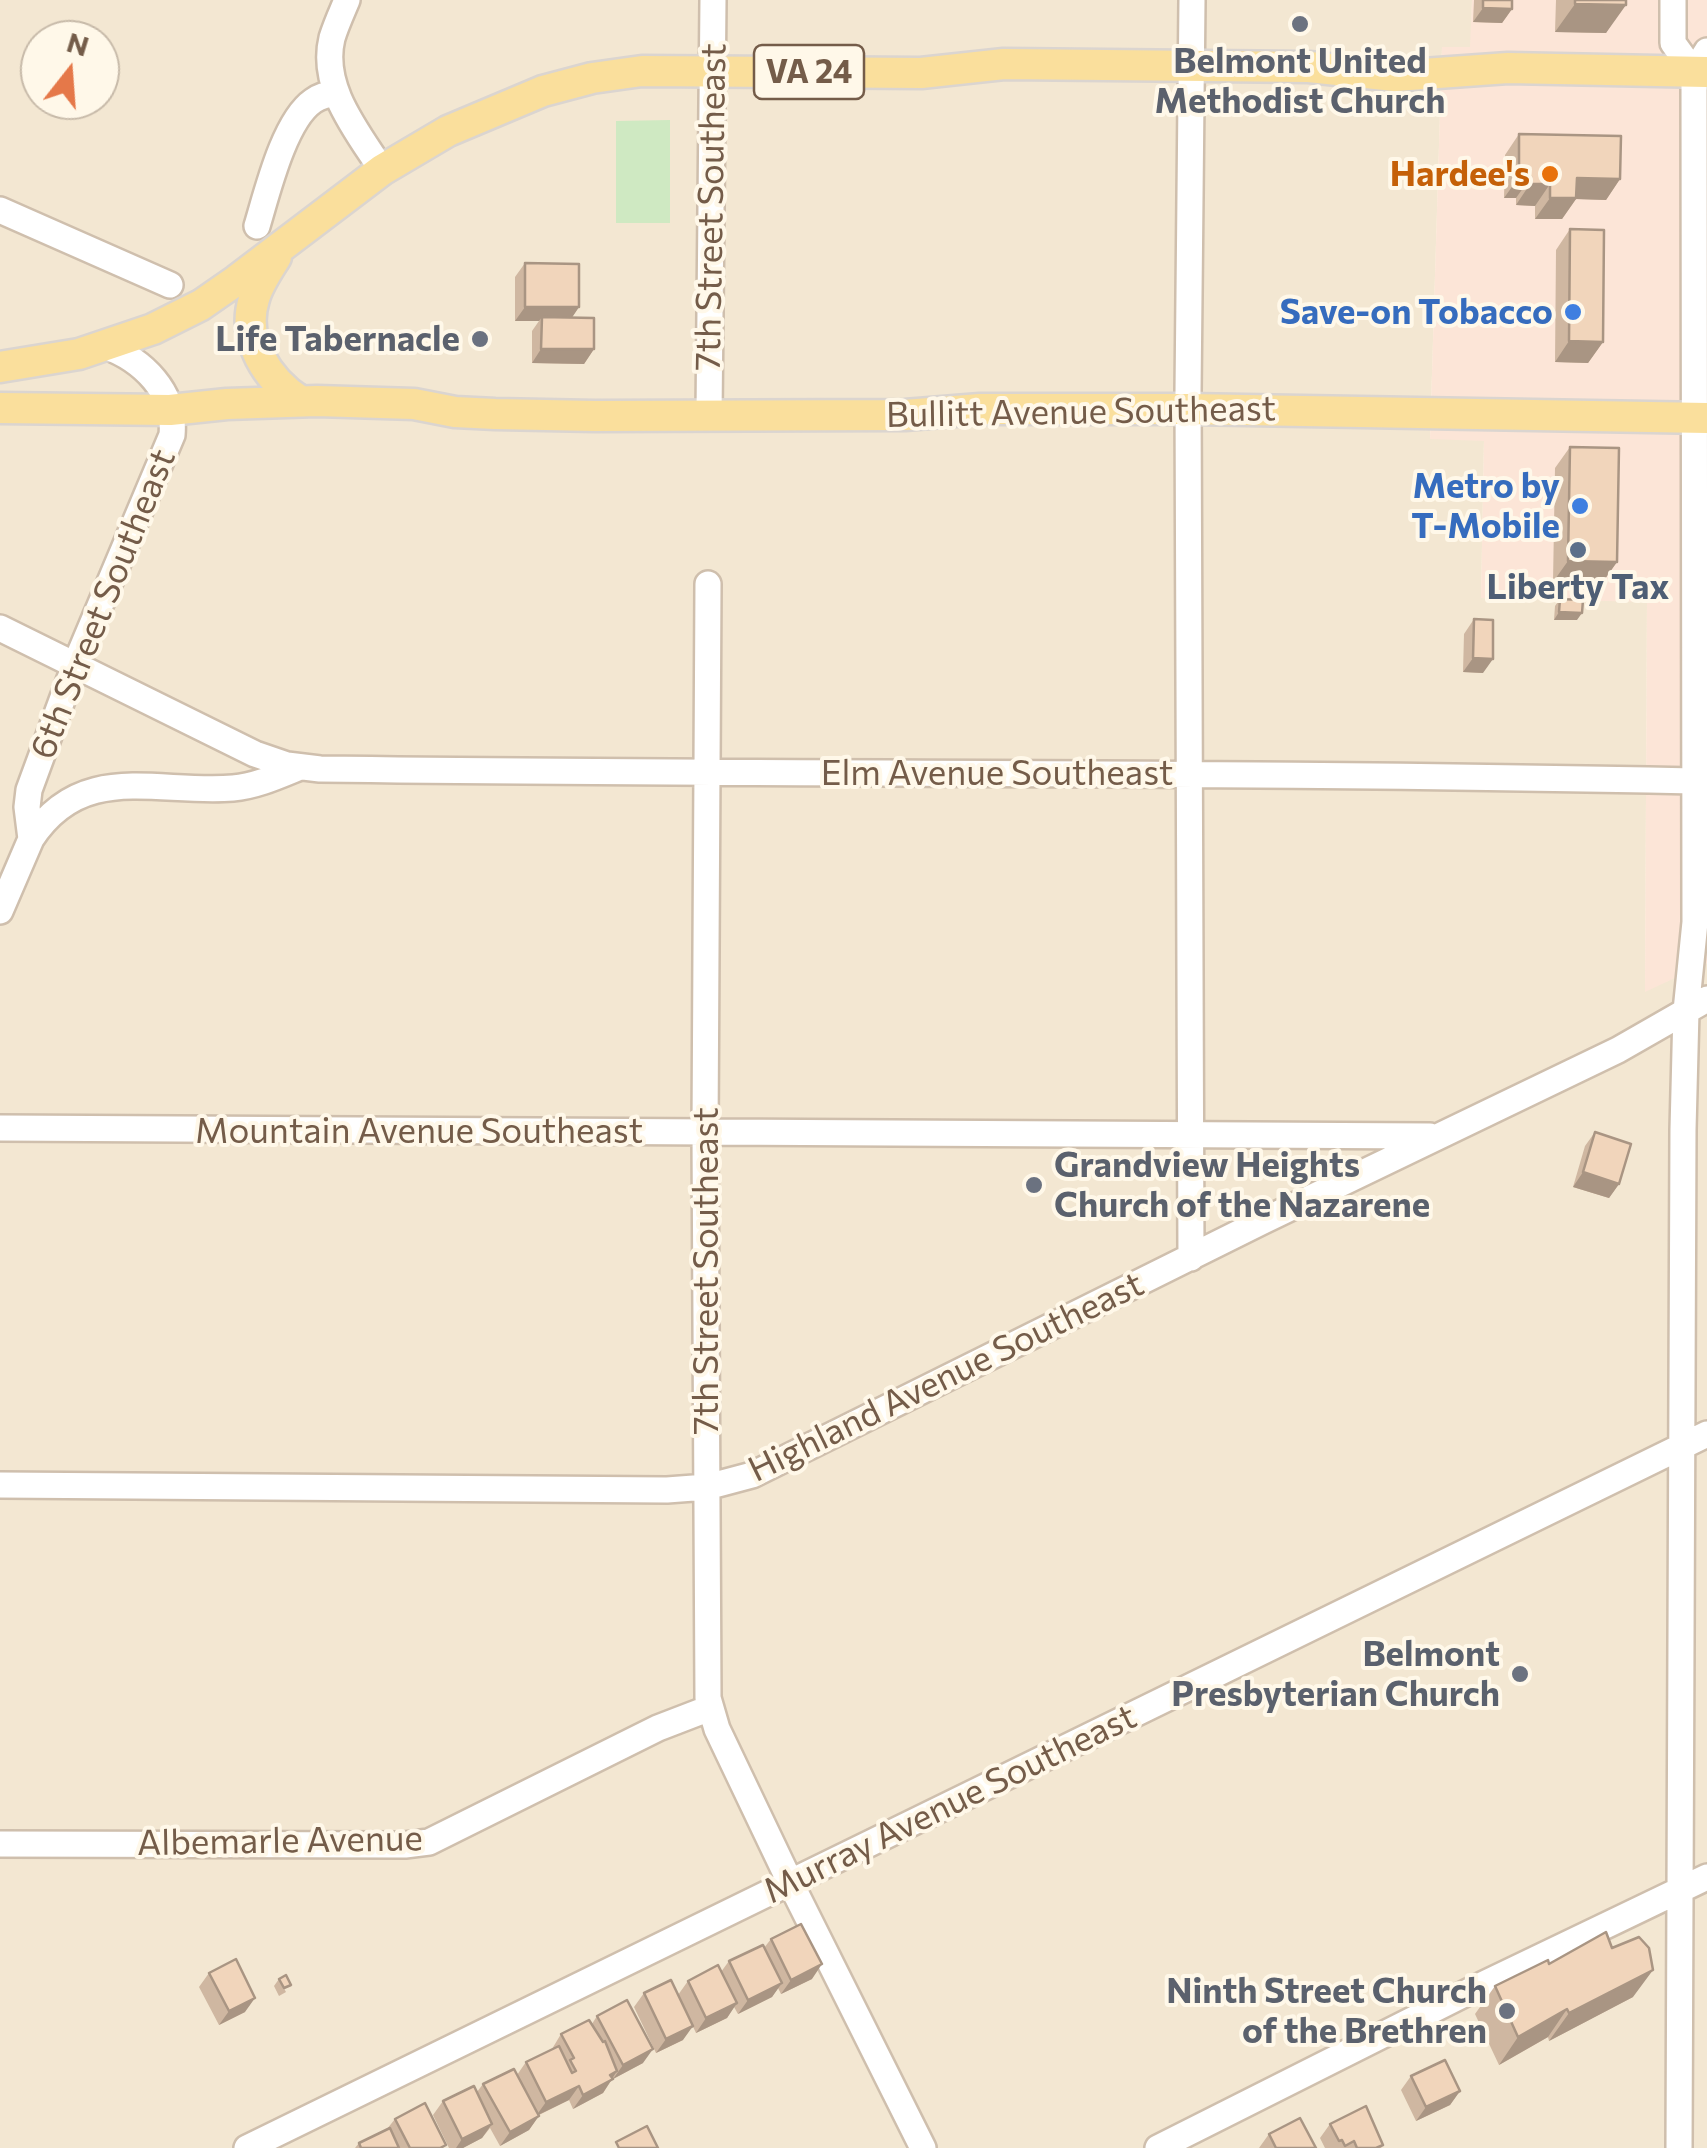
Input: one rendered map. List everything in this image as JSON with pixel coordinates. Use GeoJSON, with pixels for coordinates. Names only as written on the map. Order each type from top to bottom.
{"type":"FeatureCollection","features":[{"type":"Feature","properties":{"kind":"main road","name":"VA 24"},"geometry":{"type":"LineString","coordinates":[[0,366],[105,346],[201,305],[382,170],[448,131],[543,90],[592,78],[642,71],[922,72],[1004,64],[1308,67],[1395,76],[1508,68],[1703,65]]}},
{"type":"Feature","properties":{"kind":"main road"},"geometry":{"type":"LineString","coordinates":[[282,245],[252,303],[253,333],[265,370],[300,401]]}},
{"type":"Feature","properties":{"kind":"main road","name":"Bullitt Avenue Southeast"},"geometry":{"type":"LineString","coordinates":[[170,410],[300,401],[414,404],[456,412],[595,416],[1188,409],[1700,418]]}},
{"type":"Feature","properties":{"kind":"main road"},"geometry":{"type":"LineString","coordinates":[[0,408],[170,410]]}},
{"type":"Feature","properties":{"kind":"main road","name":"Bullitt Avenue Southeast"},"geometry":{"type":"LineString","coordinates":[[170,410],[201,418],[399,420],[456,412]]}},
{"type":"Feature","properties":{"kind":"street"},"geometry":{"type":"LineString","coordinates":[[347,0],[332,39],[330,61],[336,93],[382,170]]}},
{"type":"Feature","properties":{"kind":"street","name":"7th Street Southeast"},"geometry":{"type":"LineString","coordinates":[[709,415],[713,0]]}},
{"type":"Feature","properties":{"kind":"street"},"geometry":{"type":"LineString","coordinates":[[1190,1258],[1188,409],[1192,0]]}},
{"type":"Feature","properties":{"kind":"street"},"geometry":{"type":"LineString","coordinates":[[1674,0],[1673,44],[1703,65],[1694,781],[1697,1005],[1683,1446],[1680,2148]]}},
{"type":"Feature","properties":{"kind":"street"},"geometry":{"type":"LineString","coordinates":[[257,226],[285,144],[301,112],[312,101],[336,93]]}},
{"type":"Feature","properties":{"kind":"street"},"geometry":{"type":"LineString","coordinates":[[0,210],[170,285]]}},
{"type":"Feature","properties":{"kind":"street"},"geometry":{"type":"LineString","coordinates":[[105,346],[141,364],[156,380],[170,410]]}},
{"type":"Feature","properties":{"kind":"street","name":"6th Street Southeast"},"geometry":{"type":"LineString","coordinates":[[0,911],[31,838],[26,807],[29,790],[75,665],[169,444],[173,429],[170,410]]}},
{"type":"Feature","properties":{"kind":"street","name":"7th Street Southeast"},"geometry":{"type":"LineString","coordinates":[[708,584],[704,1132],[710,1708],[790,1882],[922,2148]]}},
{"type":"Feature","properties":{"kind":"street","name":"Elm Avenue Southeast"},"geometry":{"type":"LineString","coordinates":[[0,628],[255,754],[300,767],[706,774],[1189,772],[1694,781]]}},
{"type":"Feature","properties":{"kind":"street","name":"Elm Avenue Southeast"},"geometry":{"type":"LineString","coordinates":[[31,838],[60,804],[95,789],[234,788],[263,782],[300,767]]}},
{"type":"Feature","properties":{"kind":"street","name":"Highland Avenue Southeast"},"geometry":{"type":"LineString","coordinates":[[0,1484],[666,1490],[707,1487],[752,1475],[1618,1050],[1697,1005]]}},
{"type":"Feature","properties":{"kind":"street","name":"Mountain Avenue Southeast"},"geometry":{"type":"LineString","coordinates":[[0,1128],[1438,1136]]}},
{"type":"Feature","properties":{"kind":"street","name":"Murray Avenue Southeast"},"geometry":{"type":"LineString","coordinates":[[247,2148],[1707,1434]]}},
{"type":"Feature","properties":{"kind":"street","name":"Albemarle Avenue"},"geometry":{"type":"LineString","coordinates":[[0,1844],[429,1842],[658,1728],[710,1708]]}},
{"type":"Feature","properties":{"kind":"street"},"geometry":{"type":"LineString","coordinates":[[1158,2148],[1707,1877]]}},
{"type":"Feature","properties":{"kind":"shaded area"},"geometry":{"type":"Polygon","coordinates":[[[0,0],[1472,0],[1471,47],[1442,48],[1430,438],[1484,440],[1481,598],[1647,601],[1645,991],[1707,963],[1707,2148],[0,2148],[0,0]]]}},
{"type":"Feature","properties":{"kind":"shaded area"},"geometry":{"type":"Polygon","coordinates":[[[1472,0],[1707,0],[1707,963],[1645,992],[1647,602],[1481,598],[1484,441],[1430,439],[1442,47],[1470,47],[1472,0]]]}},
{"type":"Feature","properties":{"kind":"green space"},"geometry":{"type":"Polygon","coordinates":[[[670,120],[670,223],[616,223],[616,121],[670,120]]]}},
{"type":"Feature","properties":{"kind":"building"},"geometry":{"type":"Polygon","coordinates":[[[1483,0],[1512,0],[1512,9],[1483,8],[1483,0]]]}},
{"type":"Feature","properties":{"kind":"building"},"geometry":{"type":"Polygon","coordinates":[[[1575,0],[1626,0],[1626,5],[1575,4],[1575,0]]]}},
{"type":"Feature","properties":{"kind":"building"},"geometry":{"type":"Polygon","coordinates":[[[1519,134],[1621,136],[1620,179],[1577,178],[1576,198],[1550,198],[1550,184],[1530,184],[1531,177],[1519,177],[1519,134]]]}},
{"type":"Feature","properties":{"kind":"building"},"geometry":{"type":"Polygon","coordinates":[[[1570,229],[1604,230],[1603,342],[1569,341],[1570,229]]]}},
{"type":"Feature","properties":{"kind":"building"},"geometry":{"type":"Polygon","coordinates":[[[525,263],[579,264],[579,307],[525,307],[525,263]]]}},
{"type":"Feature","properties":{"kind":"building"},"geometry":{"type":"Polygon","coordinates":[[[542,317],[594,318],[594,349],[541,349],[542,317]]]}},
{"type":"Feature","properties":{"kind":"building"},"geometry":{"type":"Polygon","coordinates":[[[1570,447],[1619,448],[1617,562],[1568,561],[1570,447]]]}},
{"type":"Feature","properties":{"kind":"building"},"geometry":{"type":"Polygon","coordinates":[[[1560,599],[1583,600],[1582,613],[1559,612],[1560,599]]]}},
{"type":"Feature","properties":{"kind":"building"},"geometry":{"type":"Polygon","coordinates":[[[1474,619],[1493,620],[1493,659],[1473,658],[1474,619]]]}},
{"type":"Feature","properties":{"kind":"building"},"geometry":{"type":"Polygon","coordinates":[[[1595,1132],[1631,1144],[1619,1184],[1583,1172],[1595,1132]]]}},
{"type":"Feature","properties":{"kind":"building"},"geometry":{"type":"Polygon","coordinates":[[[801,1924],[822,1964],[791,1980],[771,1939],[801,1924]]]}},
{"type":"Feature","properties":{"kind":"building"},"geometry":{"type":"Polygon","coordinates":[[[1606,1932],[1612,1948],[1639,1937],[1649,1948],[1653,1970],[1569,2013],[1567,2009],[1518,2037],[1495,1986],[1548,1960],[1549,1964],[1606,1932]]]}},
{"type":"Feature","properties":{"kind":"building"},"geometry":{"type":"Polygon","coordinates":[[[763,1945],[782,1983],[748,2000],[729,1961],[763,1945]]]}},
{"type":"Feature","properties":{"kind":"building"},"geometry":{"type":"Polygon","coordinates":[[[236,1959],[255,1998],[229,2011],[209,1973],[236,1959]]]}},
{"type":"Feature","properties":{"kind":"building"},"geometry":{"type":"Polygon","coordinates":[[[718,1965],[737,2003],[706,2018],[688,1981],[718,1965]]]}},
{"type":"Feature","properties":{"kind":"building"},"geometry":{"type":"Polygon","coordinates":[[[286,1975],[291,1985],[284,1988],[279,1979],[286,1975]]]}},
{"type":"Feature","properties":{"kind":"building"},"geometry":{"type":"Polygon","coordinates":[[[671,1980],[693,2026],[666,2039],[644,1993],[671,1980]]]}},
{"type":"Feature","properties":{"kind":"building"},"geometry":{"type":"Polygon","coordinates":[[[627,2000],[653,2049],[623,2065],[597,2016],[627,2000]]]}},
{"type":"Feature","properties":{"kind":"building"},"geometry":{"type":"Polygon","coordinates":[[[589,2020],[605,2041],[617,2071],[610,2075],[613,2079],[583,2095],[579,2086],[546,2102],[526,2062],[559,2046],[572,2073],[576,2071],[570,2060],[574,2058],[561,2034],[589,2020]]]}},
{"type":"Feature","properties":{"kind":"building"},"geometry":{"type":"Polygon","coordinates":[[[1445,2060],[1460,2091],[1426,2107],[1411,2076],[1445,2060]]]}},
{"type":"Feature","properties":{"kind":"building"},"geometry":{"type":"Polygon","coordinates":[[[514,2069],[539,2116],[510,2132],[483,2084],[514,2069]]]}},
{"type":"Feature","properties":{"kind":"building"},"geometry":{"type":"Polygon","coordinates":[[[474,2086],[492,2124],[462,2139],[443,2101],[474,2086]]]}},
{"type":"Feature","properties":{"kind":"building"},"geometry":{"type":"Polygon","coordinates":[[[425,2103],[446,2145],[410,2148],[395,2119],[425,2103]]]}},
{"type":"Feature","properties":{"kind":"building"},"geometry":{"type":"Polygon","coordinates":[[[1366,2106],[1383,2145],[1357,2148],[1354,2141],[1345,2146],[1330,2124],[1366,2106]]]}},
{"type":"Feature","properties":{"kind":"building"},"geometry":{"type":"Polygon","coordinates":[[[1300,2118],[1316,2148],[1276,2148],[1269,2134],[1300,2118]]]}},
{"type":"Feature","properties":{"kind":"building"},"geometry":{"type":"Polygon","coordinates":[[[647,2126],[658,2148],[619,2148],[616,2142],[647,2126]]]}},
{"type":"Feature","properties":{"kind":"building"},"geometry":{"type":"Polygon","coordinates":[[[390,2128],[399,2148],[361,2148],[359,2143],[390,2128]]]}},
{"type":"Feature","properties":{"kind":"place","name":"Belmont United Methodist Church"},"geometry":{"type":"Point","coordinates":[1300,24]}},
{"type":"Feature","properties":{"kind":"place","name":"Hardee's"},"geometry":{"type":"Point","coordinates":[1550,174]}},
{"type":"Feature","properties":{"kind":"place","name":"Save-on Tobacco"},"geometry":{"type":"Point","coordinates":[1573,312]}},
{"type":"Feature","properties":{"kind":"place","name":"Life Tabernacle"},"geometry":{"type":"Point","coordinates":[480,339]}},
{"type":"Feature","properties":{"kind":"place","name":"Metro by T-Mobile"},"geometry":{"type":"Point","coordinates":[1580,506]}},
{"type":"Feature","properties":{"kind":"place","name":"Liberty Tax"},"geometry":{"type":"Point","coordinates":[1578,550]}},
{"type":"Feature","properties":{"kind":"place","name":"Grandview Heights Church of the Nazarene"},"geometry":{"type":"Point","coordinates":[1034,1185]}},
{"type":"Feature","properties":{"kind":"place","name":"Belmont Presbyterian Church"},"geometry":{"type":"Point","coordinates":[1520,1674]}},
{"type":"Feature","properties":{"kind":"place","name":"Ninth Street Church of the Brethren"},"geometry":{"type":"Point","coordinates":[1507,2011]}}]}
